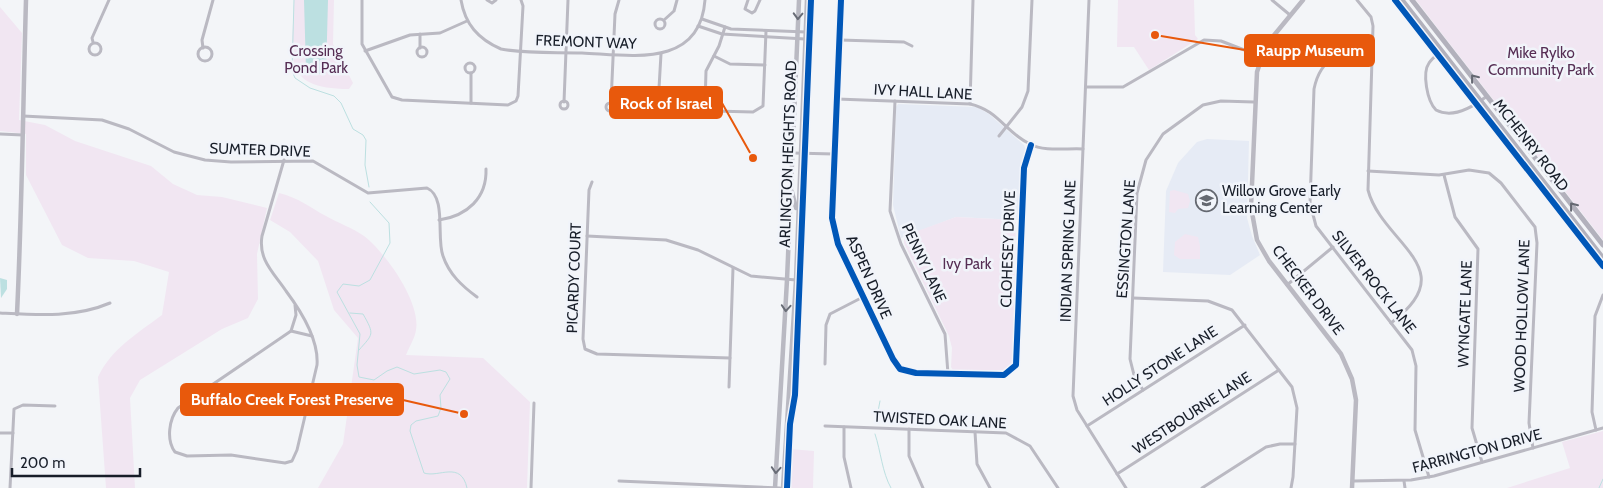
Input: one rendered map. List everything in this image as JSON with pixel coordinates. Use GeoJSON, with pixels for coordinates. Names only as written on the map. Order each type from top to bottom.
{"type":"FeatureCollection","features":[{"type":"Feature","properties":{"kind":"main road","name":"ARLINGTON HEIGHTS ROAD"},"geometry":{"type":"LineString","coordinates":[[775,488],[788,280],[799,0]]}},
{"type":"Feature","properties":{"kind":"main road","name":"ARLINGTON HEIGHTS ROAD"},"geometry":{"type":"LineString","coordinates":[[781,488],[796,280],[807,0]]}},
{"type":"Feature","properties":{"kind":"main road","name":"MCHENRY ROAD"},"geometry":{"type":"LineString","coordinates":[[1402,0],[1603,258]]}},
{"type":"Feature","properties":{"kind":"main road","name":"MCHENRY ROAD"},"geometry":{"type":"LineString","coordinates":[[1412,0],[1603,245]]}},
{"type":"Feature","properties":{"kind":"main road"},"geometry":{"type":"LineString","coordinates":[[791,192],[794,193],[798,219]]}},
{"type":"Feature","properties":{"kind":"street"},"geometry":{"type":"LineString","coordinates":[[17,314],[26,0]]}},
{"type":"Feature","properties":{"kind":"street"},"geometry":{"type":"LineString","coordinates":[[93,42],[92,38],[109,0]]}},
{"type":"Feature","properties":{"kind":"street"},"geometry":{"type":"LineString","coordinates":[[203,48],[202,40],[213,0]]}},
{"type":"Feature","properties":{"kind":"street"},"geometry":{"type":"LineString","coordinates":[[362,0],[361,34],[365,51],[392,97],[402,100],[508,105],[516,100],[521,51],[523,6],[521,0]]}},
{"type":"Feature","properties":{"kind":"street"},"geometry":{"type":"LineString","coordinates":[[365,51],[410,35],[440,33],[466,21],[461,0]]}},
{"type":"Feature","properties":{"kind":"street"},"geometry":{"type":"LineString","coordinates":[[487,0],[492,3],[496,0]]}},
{"type":"Feature","properties":{"kind":"street"},"geometry":{"type":"LineString","coordinates":[[564,102],[568,0]]}},
{"type":"Feature","properties":{"kind":"street"},"geometry":{"type":"LineString","coordinates":[[611,103],[612,54],[618,0]]}},
{"type":"Feature","properties":{"kind":"street"},"geometry":{"type":"LineString","coordinates":[[664,20],[674,11],[677,0]]}},
{"type":"Feature","properties":{"kind":"street","name":"FREMONT WAY"},"geometry":{"type":"LineString","coordinates":[[466,21],[476,34],[492,45],[510,51],[660,54],[684,42],[698,26],[702,19],[705,0]]}},
{"type":"Feature","properties":{"kind":"street"},"geometry":{"type":"LineString","coordinates":[[748,0],[745,9],[752,13],[756,10],[760,0]]}},
{"type":"Feature","properties":{"kind":"street","name":"ASPEN DRIVE"},"geometry":{"type":"LineString","coordinates":[[842,0],[832,218],[838,244],[863,297],[900,369],[906,372],[1004,375],[1016,365],[1016,355]]}},
{"type":"Feature","properties":{"kind":"street"},"geometry":{"type":"LineString","coordinates":[[970,104],[974,0]]}},
{"type":"Feature","properties":{"kind":"street"},"geometry":{"type":"LineString","coordinates":[[999,136],[1022,107],[1028,91],[1032,0]]}},
{"type":"Feature","properties":{"kind":"street","name":"INDIAN SPRING LANE"},"geometry":{"type":"LineString","coordinates":[[1089,0],[1074,396],[1077,410],[1126,488]]}},
{"type":"Feature","properties":{"kind":"street"},"geometry":{"type":"LineString","coordinates":[[1272,0],[1290,15]]}},
{"type":"Feature","properties":{"kind":"street","name":"CHECKER DRIVE"},"geometry":{"type":"LineString","coordinates":[[1303,0],[1271,37],[1260,56],[1256,72],[1251,217],[1260,248],[1341,354],[1352,379],[1356,400],[1354,481],[1352,488]]}},
{"type":"Feature","properties":{"kind":"street"},"geometry":{"type":"LineString","coordinates":[[1357,0],[1371,17],[1373,26],[1368,190],[1373,204],[1416,260],[1421,274],[1420,289],[1415,303],[1391,323]]}},
{"type":"Feature","properties":{"kind":"street"},"geometry":{"type":"LineString","coordinates":[[702,19],[725,27],[806,32]]}},
{"type":"Feature","properties":{"kind":"street"},"geometry":{"type":"LineString","coordinates":[[698,26],[722,34],[805,39]]}},
{"type":"Feature","properties":{"kind":"street"},"geometry":{"type":"LineString","coordinates":[[725,27],[706,71],[704,101],[708,108],[714,111],[753,112],[760,109],[764,100],[766,31]]}},
{"type":"Feature","properties":{"kind":"street"},"geometry":{"type":"LineString","coordinates":[[420,34],[420,48]]}},
{"type":"Feature","properties":{"kind":"street"},"geometry":{"type":"LineString","coordinates":[[840,40],[904,42],[912,46]]}},
{"type":"Feature","properties":{"kind":"street"},"geometry":{"type":"LineString","coordinates":[[1086,87],[1122,87],[1204,40],[1221,41],[1260,56]]}},
{"type":"Feature","properties":{"kind":"street"},"geometry":{"type":"LineString","coordinates":[[203,48],[209,49],[212,53],[208,60],[201,60],[198,56],[198,52],[203,48]]}},
{"type":"Feature","properties":{"kind":"street"},"geometry":{"type":"LineString","coordinates":[[1442,51],[1429,63],[1427,68],[1428,97],[1432,107],[1440,112],[1450,113],[1472,107],[1488,96]]}},
{"type":"Feature","properties":{"kind":"street"},"geometry":{"type":"LineString","coordinates":[[658,105],[660,54]]}},
{"type":"Feature","properties":{"kind":"street","name":"SILVER ROCK LANE"},"geometry":{"type":"LineString","coordinates":[[1373,54],[1341,55],[1324,66],[1315,83],[1310,203],[1316,226],[1411,346],[1415,358],[1414,420],[1429,477]]}},
{"type":"Feature","properties":{"kind":"street"},"geometry":{"type":"LineString","coordinates":[[714,56],[730,64],[765,65]]}},
{"type":"Feature","properties":{"kind":"street"},"geometry":{"type":"LineString","coordinates":[[470,73],[471,103]]}},
{"type":"Feature","properties":{"kind":"street","name":"IVY HALL LANE"},"geometry":{"type":"LineString","coordinates":[[837,99],[970,104],[985,108],[1031,146]]}},
{"type":"Feature","properties":{"kind":"street","name":"PENNY LANE"},"geometry":{"type":"LineString","coordinates":[[895,101],[889,197],[891,217],[901,244],[945,334],[948,374]]}},
{"type":"Feature","properties":{"kind":"street","name":"ESSINGTON LANE"},"geometry":{"type":"LineString","coordinates":[[1144,390],[1134,375],[1130,359],[1138,193],[1146,160],[1153,147],[1175,124],[1203,105],[1221,101],[1254,102]]}},
{"type":"Feature","properties":{"kind":"street","name":"SUMTER DRIVE"},"geometry":{"type":"LineString","coordinates":[[23,116],[102,120],[129,129],[174,152],[205,160],[231,162],[306,160],[317,163],[368,193],[427,188],[434,192],[438,199],[440,243],[446,264],[457,281],[477,297]]}},
{"type":"Feature","properties":{"kind":"street"},"geometry":{"type":"LineString","coordinates":[[0,134],[23,135]]}},
{"type":"Feature","properties":{"kind":"street"},"geometry":{"type":"LineString","coordinates":[[1031,146],[1083,149]]}},
{"type":"Feature","properties":{"kind":"street","name":"CLOHESEY DRIVE"},"geometry":{"type":"LineString","coordinates":[[1016,355],[1024,168],[1031,146]]}},
{"type":"Feature","properties":{"kind":"street"},"geometry":{"type":"LineString","coordinates":[[793,153],[834,154]]}},
{"type":"Feature","properties":{"kind":"street"},"geometry":{"type":"LineString","coordinates":[[284,160],[262,236],[261,248],[264,260],[295,305],[312,336],[317,352],[317,365],[297,450],[292,461],[280,464],[225,454],[187,456],[175,452],[170,435],[172,421],[178,408],[291,331],[296,315],[295,305]]}},
{"type":"Feature","properties":{"kind":"street"},"geometry":{"type":"LineString","coordinates":[[439,220],[456,216],[475,203],[486,183],[486,169]]}},
{"type":"Feature","properties":{"kind":"street","name":"WOOD HOLLOW LANE"},"geometry":{"type":"LineString","coordinates":[[1368,171],[1444,175],[1469,170],[1489,173],[1501,183],[1535,227],[1537,243],[1529,423],[1533,448]]}},
{"type":"Feature","properties":{"kind":"street","name":"WYNGATE LANE"},"geometry":{"type":"LineString","coordinates":[[1444,175],[1455,217],[1478,249],[1472,428],[1482,462]]}},
{"type":"Feature","properties":{"kind":"street","name":"PICARDY COURT"},"geometry":{"type":"LineString","coordinates":[[592,182],[589,190],[587,236],[583,339],[585,349],[598,354],[730,358]]}},
{"type":"Feature","properties":{"kind":"street"},"geometry":{"type":"LineString","coordinates":[[587,236],[666,240],[698,250],[733,268],[762,278],[796,280]]}},
{"type":"Feature","properties":{"kind":"street"},"geometry":{"type":"LineString","coordinates":[[1287,284],[1333,247]]}},
{"type":"Feature","properties":{"kind":"street"},"geometry":{"type":"LineString","coordinates":[[730,387],[733,268]]}},
{"type":"Feature","properties":{"kind":"street"},"geometry":{"type":"LineString","coordinates":[[1596,430],[1592,412],[1595,316],[1603,296]]}},
{"type":"Feature","properties":{"kind":"street"},"geometry":{"type":"LineString","coordinates":[[825,364],[826,325],[830,314],[863,297]]}},
{"type":"Feature","properties":{"kind":"street"},"geometry":{"type":"LineString","coordinates":[[1133,298],[1215,302],[1232,310],[1245,325],[1292,388],[1296,398],[1295,444],[1291,488]]}},
{"type":"Feature","properties":{"kind":"street"},"geometry":{"type":"LineString","coordinates":[[0,313],[75,313],[110,303]]}},
{"type":"Feature","properties":{"kind":"street","name":"HOLLY STONE LANE"},"geometry":{"type":"LineString","coordinates":[[1087,426],[1245,325]]}},
{"type":"Feature","properties":{"kind":"street"},"geometry":{"type":"LineString","coordinates":[[291,331],[312,336]]}},
{"type":"Feature","properties":{"kind":"street","name":"WESTBOURNE LANE"},"geometry":{"type":"LineString","coordinates":[[1117,474],[1279,370]]}},
{"type":"Feature","properties":{"kind":"street"},"geometry":{"type":"LineString","coordinates":[[531,488],[534,403]]}},
{"type":"Feature","properties":{"kind":"street"},"geometry":{"type":"LineString","coordinates":[[10,488],[14,409],[23,405],[55,406]]}},
{"type":"Feature","properties":{"kind":"street","name":"TWISTED OAK LANE"},"geometry":{"type":"LineString","coordinates":[[825,426],[1006,433],[1022,440],[1034,451],[1058,488]]}},
{"type":"Feature","properties":{"kind":"street"},"geometry":{"type":"LineString","coordinates":[[844,427],[844,457],[851,488]]}},
{"type":"Feature","properties":{"kind":"street","name":"FARRINGTON DRIVE"},"geometry":{"type":"LineString","coordinates":[[1354,481],[1404,481],[1429,477],[1603,428]]}},
{"type":"Feature","properties":{"kind":"street"},"geometry":{"type":"LineString","coordinates":[[909,429],[909,456],[923,488]]}},
{"type":"Feature","properties":{"kind":"street"},"geometry":{"type":"LineString","coordinates":[[975,432],[978,464],[990,488]]}},
{"type":"Feature","properties":{"kind":"street"},"geometry":{"type":"LineString","coordinates":[[0,433],[13,433]]}},
{"type":"Feature","properties":{"kind":"street"},"geometry":{"type":"LineString","coordinates":[[1202,488],[1266,447],[1280,444],[1295,444]]}},
{"type":"Feature","properties":{"kind":"street"},"geometry":{"type":"LineString","coordinates":[[619,481],[781,488]]}},
{"type":"Feature","properties":{"kind":"street"},"geometry":{"type":"LineString","coordinates":[[1404,481],[1405,488]]}},
{"type":"Feature","properties":{"kind":"shaded area"},"geometry":{"type":"Polygon","coordinates":[[[898,104],[977,107],[989,114],[1024,145],[1026,150],[1021,167],[1019,220],[956,217],[901,238],[893,205],[896,107],[898,104]]]}},
{"type":"Feature","properties":{"kind":"shaded area","name":"Willow Grove Early Learning Center"},"geometry":{"type":"Polygon","coordinates":[[[1207,139],[1249,141],[1247,218],[1260,255],[1230,275],[1163,272],[1166,191],[1178,163],[1197,142],[1207,139]]]}},
{"type":"Feature","properties":{"kind":"green space","name":"Crossing Pond Park"},"geometry":{"type":"Polygon","coordinates":[[[294,0],[334,0],[333,44],[353,83],[349,89],[326,87],[311,83],[301,75],[295,65],[293,52],[294,0]]]}},
{"type":"Feature","properties":{"kind":"green space"},"geometry":{"type":"Polygon","coordinates":[[[1118,0],[1194,0],[1195,35],[1198,39],[1149,70],[1134,47],[1117,47],[1118,0]]]}},
{"type":"Feature","properties":{"kind":"green space","name":"Mike Rylko Community Park"},"geometry":{"type":"Polygon","coordinates":[[[1416,0],[1603,0],[1603,240],[1439,30],[1416,0]]]}},
{"type":"Feature","properties":{"kind":"green space"},"geometry":{"type":"Polygon","coordinates":[[[0,7],[22,33],[19,120],[45,125],[75,141],[151,166],[173,184],[197,195],[222,197],[267,208],[257,254],[258,299],[248,318],[222,329],[140,380],[130,398],[135,488],[106,488],[98,377],[103,367],[118,350],[162,315],[169,272],[134,261],[88,258],[62,245],[26,175],[26,134],[0,131],[0,7]]]}},
{"type":"Feature","properties":{"kind":"green space"},"geometry":{"type":"Polygon","coordinates":[[[1174,190],[1188,194],[1190,201],[1188,208],[1178,209],[1175,213],[1169,212],[1170,191],[1174,190]]]}},
{"type":"Feature","properties":{"kind":"green space"},"geometry":{"type":"Polygon","coordinates":[[[279,193],[298,200],[360,233],[382,253],[400,278],[413,306],[416,330],[406,355],[483,358],[530,402],[527,488],[318,488],[343,444],[358,338],[334,310],[318,261],[290,232],[270,220],[279,193]]]}},
{"type":"Feature","properties":{"kind":"green space","name":"Ivy Park"},"geometry":{"type":"Polygon","coordinates":[[[956,217],[1016,220],[1013,361],[1006,370],[953,370],[951,367],[952,348],[949,336],[904,243],[904,236],[956,217]]]}},
{"type":"Feature","properties":{"kind":"green space"},"geometry":{"type":"Polygon","coordinates":[[[1185,234],[1198,237],[1200,259],[1180,259],[1174,255],[1175,242],[1185,234]]]}},
{"type":"Feature","properties":{"kind":"green space"},"geometry":{"type":"Polygon","coordinates":[[[1603,431],[1603,488],[1507,488],[1570,468],[1562,442],[1603,431]]]}},
{"type":"Feature","properties":{"kind":"green space"},"geometry":{"type":"Polygon","coordinates":[[[790,449],[814,451],[813,488],[788,488],[790,449]]]}},
{"type":"Feature","properties":{"kind":"water"},"geometry":{"type":"Polygon","coordinates":[[[304,0],[328,0],[326,74],[311,74],[306,70],[304,0]]]}},
{"type":"Feature","properties":{"kind":"water"},"geometry":{"type":"Polygon","coordinates":[[[0,278],[7,280],[7,289],[1,298],[0,278]]]}},
{"type":"Feature","properties":{"kind":"waterway"},"geometry":{"type":"LineString","coordinates":[[294,0],[292,71],[295,78],[310,88],[334,96],[341,103],[353,129],[363,135],[366,140],[365,165],[369,187]]}},
{"type":"Feature","properties":{"kind":"waterway"},"geometry":{"type":"LineString","coordinates":[[370,202],[389,223],[390,243],[370,280],[359,286],[343,284],[337,292],[360,334],[357,365],[359,377],[374,380],[397,367],[414,374],[440,370],[446,372],[450,379],[440,395],[441,408],[438,416],[416,421],[411,425],[410,431],[424,473],[455,472],[464,480],[467,488]]}},
{"type":"Feature","properties":{"kind":"waterway"},"geometry":{"type":"LineString","coordinates":[[350,313],[363,314],[371,330],[370,337],[359,350]]}},
{"type":"Feature","properties":{"kind":"waterway"},"geometry":{"type":"LineString","coordinates":[[876,422],[880,401]]}},
{"type":"Feature","properties":{"kind":"waterway"},"geometry":{"type":"LineString","coordinates":[[875,434],[891,488]]}},
{"type":"Feature","properties":{"kind":"waterway"},"geometry":{"type":"LineString","coordinates":[[1599,488],[1603,479]]}},
{"type":"Feature","properties":{"kind":"cycle path"},"geometry":{"type":"LineString","coordinates":[[787,488],[790,424],[795,395],[811,0]]}},
{"type":"Feature","properties":{"kind":"cycle path"},"geometry":{"type":"LineString","coordinates":[[841,0],[832,218],[838,244],[893,359],[900,369],[916,373],[1004,375],[1016,365],[1024,168],[1031,145]]}},
{"type":"Feature","properties":{"kind":"cycle path"},"geometry":{"type":"LineString","coordinates":[[1395,0],[1603,266]]}},
{"type":"Feature","properties":{"kind":"place","name":"Raupp Museum"},"geometry":{"type":"Point","coordinates":[1155,35]}},
{"type":"Feature","properties":{"kind":"place","name":"Rock of Israel"},"geometry":{"type":"Point","coordinates":[753,158]}},
{"type":"Feature","properties":{"kind":"place","name":"Willow Grove Early Learning Center"},"geometry":{"type":"Point","coordinates":[1206,200]}},
{"type":"Feature","properties":{"kind":"place","name":"Buffalo Creek Forest Preserve"},"geometry":{"type":"Point","coordinates":[464,414]}}]}
